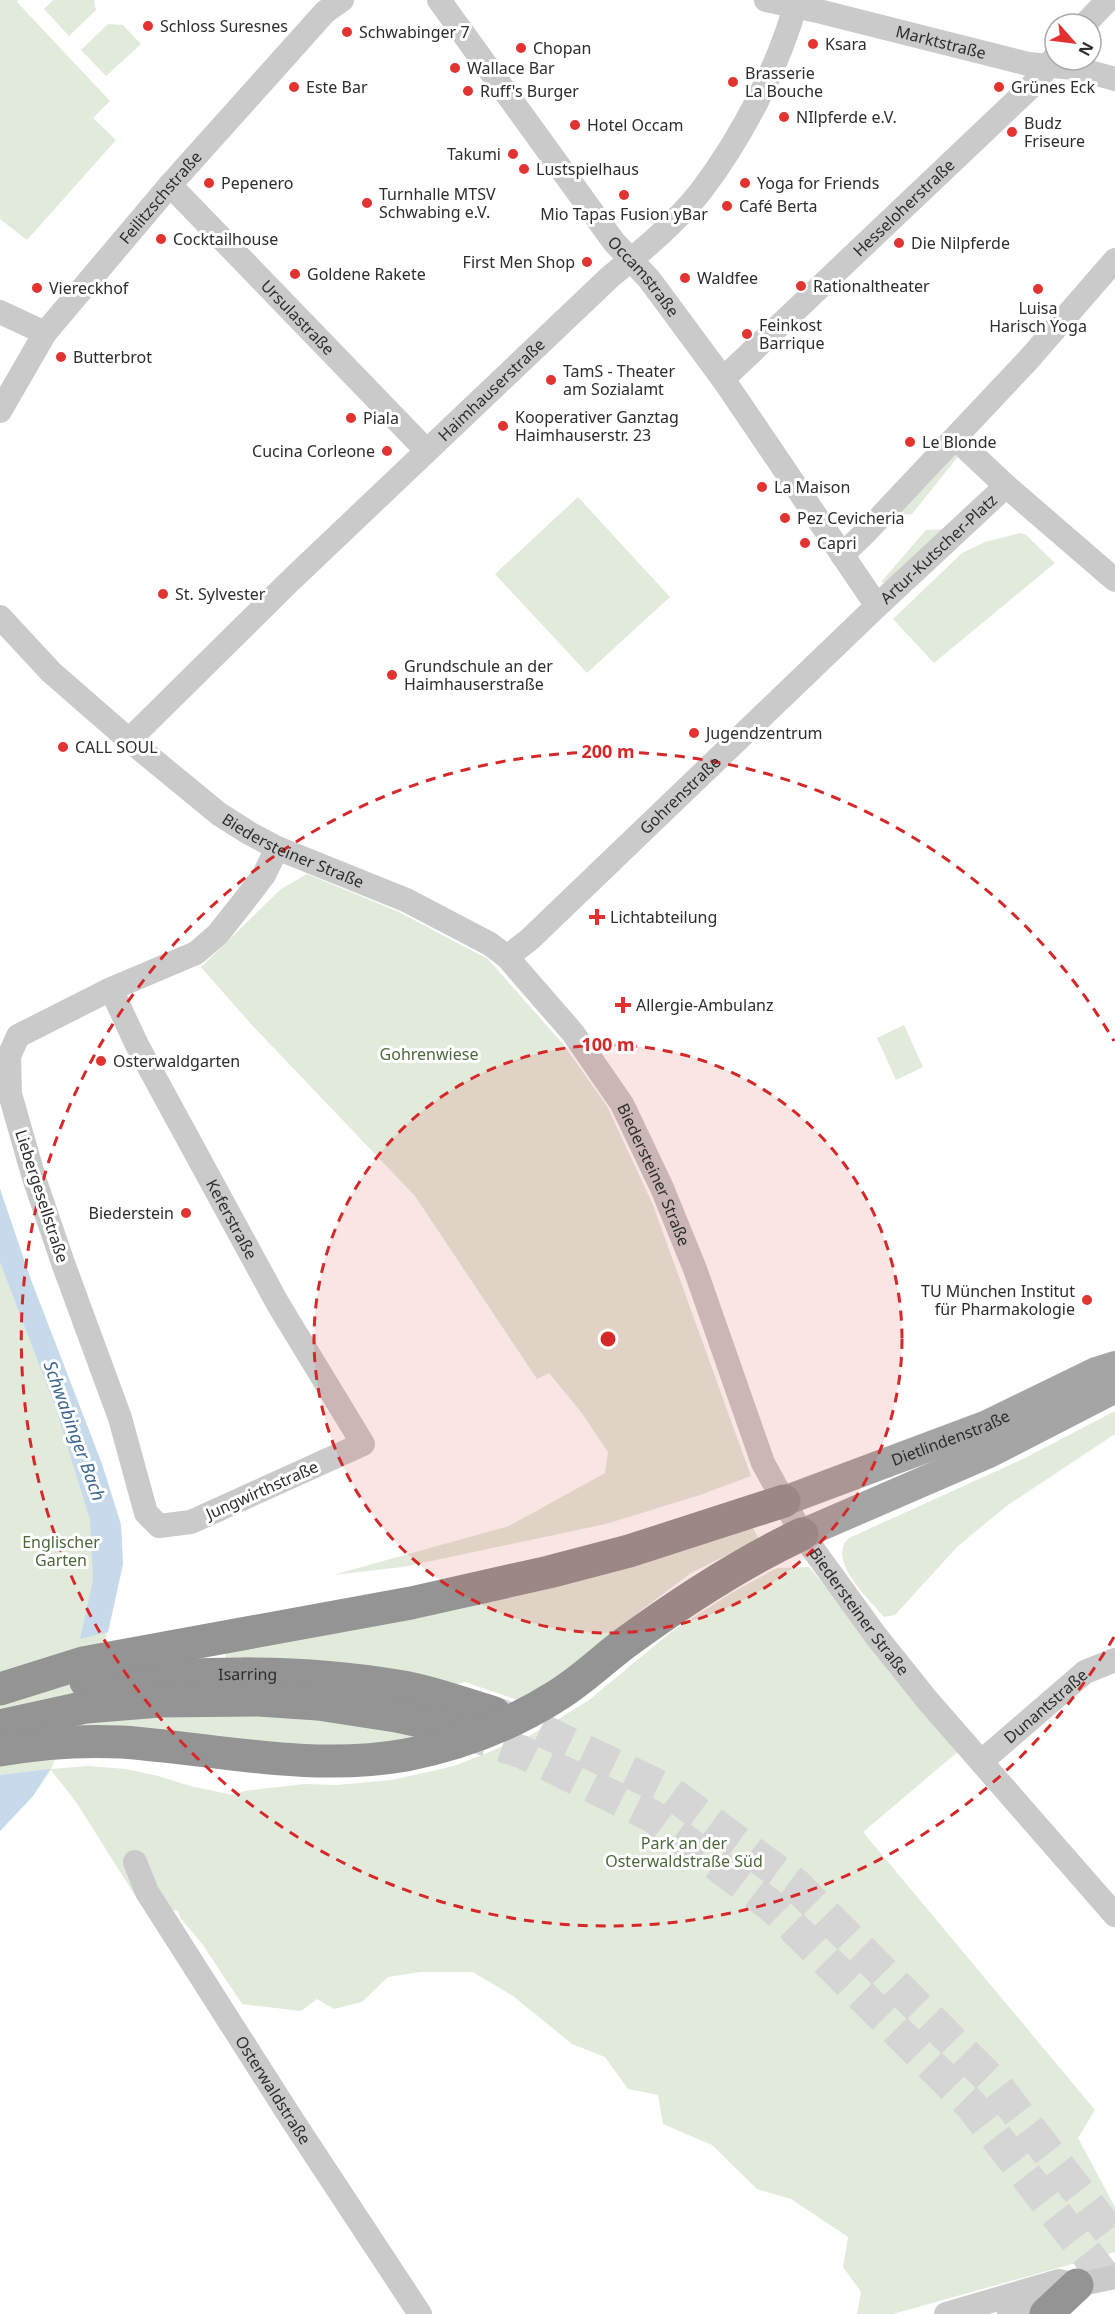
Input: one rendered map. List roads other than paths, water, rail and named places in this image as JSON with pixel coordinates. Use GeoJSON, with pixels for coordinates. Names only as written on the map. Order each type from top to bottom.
{"type":"FeatureCollection","features":[{"type":"Feature","properties":{"kind":"highway"},"geometry":{"type":"LineString","coordinates":[[0,1689],[83,1663],[411,1603],[549,1572],[629,1551],[784,1501]]}},
{"type":"Feature","properties":{"kind":"highway"},"geometry":{"type":"LineString","coordinates":[[0,1750],[33,1744],[121,1742],[287,1761],[327,1762],[407,1755],[459,1742],[504,1724],[554,1698],[624,1644],[717,1579],[802,1534]]}},
{"type":"Feature","properties":{"kind":"highway","name":"Isarring"},"geometry":{"type":"LineString","coordinates":[[0,1702],[83,1682],[153,1676],[259,1672],[326,1676],[399,1686],[494,1713]]}},
{"type":"Feature","properties":{"kind":"highway","name":"Isarring"},"geometry":{"type":"LineString","coordinates":[[0,1726],[86,1707],[160,1701],[259,1700],[318,1704],[396,1716],[451,1728]]}},
{"type":"Feature","properties":{"kind":"highway"},"geometry":{"type":"LineString","coordinates":[[1046,2314],[1077,2285]]}},
{"type":"Feature","properties":{"kind":"main road","name":"Dietlindenstraße"},"geometry":{"type":"LineString","coordinates":[[784,1501],[987,1425],[1096,1372],[1115,1366]]}},
{"type":"Feature","properties":{"kind":"main road","name":"Dietlindenstraße"},"geometry":{"type":"LineString","coordinates":[[802,1534],[989,1453],[1115,1388]]}},
{"type":"Feature","properties":{"kind":"street","name":"Occamstraße"},"geometry":{"type":"LineString","coordinates":[[439,0],[614,242],[649,279],[723,379],[842,555]]}},
{"type":"Feature","properties":{"kind":"street","name":"Marktstraße"},"geometry":{"type":"LineString","coordinates":[[766,0],[796,3],[1028,64],[1043,62]]}},
{"type":"Feature","properties":{"kind":"street"},"geometry":{"type":"LineString","coordinates":[[1096,12],[1108,0]]}},
{"type":"Feature","properties":{"kind":"street","name":"Haimhauserstraße"},"geometry":{"type":"LineString","coordinates":[[129,740],[426,450],[651,242],[700,192],[732,144],[768,79],[796,3]]}},
{"type":"Feature","properties":{"kind":"street","name":"Feilitzschstraße"},"geometry":{"type":"LineString","coordinates":[[0,411],[45,333],[170,184],[327,4]]}},
{"type":"Feature","properties":{"kind":"street","name":"Hesseloherstraße"},"geometry":{"type":"LineString","coordinates":[[723,379],[1043,72]]}},
{"type":"Feature","properties":{"kind":"street","name":"Marktstraße"},"geometry":{"type":"LineString","coordinates":[[1090,72],[1115,79]]}},
{"type":"Feature","properties":{"kind":"street","name":"Ursulastraße"},"geometry":{"type":"LineString","coordinates":[[170,184],[426,450]]}},
{"type":"Feature","properties":{"kind":"street"},"geometry":{"type":"LineString","coordinates":[[842,555],[1029,359],[1115,260]]}},
{"type":"Feature","properties":{"kind":"street"},"geometry":{"type":"LineString","coordinates":[[0,312],[45,333]]}},
{"type":"Feature","properties":{"kind":"street","name":"Artur-Kutscher-Platz"},"geometry":{"type":"LineString","coordinates":[[842,555],[877,606],[1006,486],[955,438]]}},
{"type":"Feature","properties":{"kind":"street"},"geometry":{"type":"LineString","coordinates":[[1006,486],[1115,580]]}},
{"type":"Feature","properties":{"kind":"street","name":"Gohrenstraße"},"geometry":{"type":"LineString","coordinates":[[507,957],[530,939],[877,606]]}},
{"type":"Feature","properties":{"kind":"street","name":"Biedersteiner Straße"},"geometry":{"type":"LineString","coordinates":[[0,617],[51,672],[219,814],[277,848],[406,900],[490,944],[507,957],[573,1032],[622,1104],[667,1198],[695,1269],[763,1463],[802,1534],[883,1645],[928,1701],[1115,1915]]}},
{"type":"Feature","properties":{"kind":"street","name":"Liebergesellstraße"},"geometry":{"type":"LineString","coordinates":[[159,1527],[146,1513],[120,1418],[34,1178],[10,1094],[9,1056],[18,1036],[111,989],[196,953],[218,934],[244,901],[264,875],[277,848]]}},
{"type":"Feature","properties":{"kind":"street","name":"Keferstraße"},"geometry":{"type":"LineString","coordinates":[[111,989],[137,1045],[273,1294],[363,1444]]}},
{"type":"Feature","properties":{"kind":"street","name":"Jungwirthstraße"},"geometry":{"type":"LineString","coordinates":[[159,1527],[191,1522],[363,1444]]}},
{"type":"Feature","properties":{"kind":"street","name":"Dunantstraße"},"geometry":{"type":"LineString","coordinates":[[982,1761],[1085,1672],[1115,1659]]}},
{"type":"Feature","properties":{"kind":"street","name":"Osterwaldstraße"},"geometry":{"type":"LineString","coordinates":[[135,1862],[147,1892],[291,2118],[420,2314]]}},
{"type":"Feature","properties":{"kind":"street"},"geometry":{"type":"LineString","coordinates":[[1009,2314],[1052,2303],[1077,2285],[1115,2277]]}},
{"type":"Feature","properties":{"kind":"street"},"geometry":{"type":"LineString","coordinates":[[946,2314],[1059,2281],[1077,2285]]}},
{"type":"Feature","properties":{"kind":"water","name":"Schwabinger Bach"},"geometry":{"type":"Polygon","coordinates":[[[0,1189],[31,1280],[102,1464],[121,1525],[123,1564],[108,1632],[80,1639],[93,1580],[90,1520],[56,1409],[0,1262],[0,1189]]]}},
{"type":"Feature","properties":{"kind":"water"},"geometry":{"type":"Polygon","coordinates":[[[50,1769],[33,1796],[0,1831],[0,1775],[50,1769]]]}},
{"type":"Feature","properties":{"kind":"tunnel"},"geometry":{"type":"LineString","coordinates":[[494,1713],[537,1728],[667,1790],[795,1884],[995,2084],[1115,2239]]}},
{"type":"Feature","properties":{"kind":"tunnel"},"geometry":{"type":"LineString","coordinates":[[456,1730],[522,1752],[652,1816],[774,1908],[971,2105],[1115,2290]]}},
{"type":"Feature","properties":{"kind":"place","name":"Schloss Suresnes"},"geometry":{"type":"Point","coordinates":[148,26]}},
{"type":"Feature","properties":{"kind":"place","name":"Schwabinger 7"},"geometry":{"type":"Point","coordinates":[347,32]}},
{"type":"Feature","properties":{"kind":"place","name":"Ksara"},"geometry":{"type":"Point","coordinates":[813,44]}},
{"type":"Feature","properties":{"kind":"place","name":"Chopan"},"geometry":{"type":"Point","coordinates":[521,48]}},
{"type":"Feature","properties":{"kind":"place","name":"Wallace Bar"},"geometry":{"type":"Point","coordinates":[455,68]}},
{"type":"Feature","properties":{"kind":"place","name":"Brasserie La Bouche"},"geometry":{"type":"Point","coordinates":[733,82]}},
{"type":"Feature","properties":{"kind":"place","name":"Este Bar"},"geometry":{"type":"Point","coordinates":[294,87]}},
{"type":"Feature","properties":{"kind":"place","name":"Grünes Eck"},"geometry":{"type":"Point","coordinates":[999,87]}},
{"type":"Feature","properties":{"kind":"place","name":"Ruff's Burger"},"geometry":{"type":"Point","coordinates":[468,91]}},
{"type":"Feature","properties":{"kind":"place","name":"NIlpferde e.V."},"geometry":{"type":"Point","coordinates":[784,117]}},
{"type":"Feature","properties":{"kind":"place","name":"Hotel Occam"},"geometry":{"type":"Point","coordinates":[575,125]}},
{"type":"Feature","properties":{"kind":"place","name":"Budz Friseure"},"geometry":{"type":"Point","coordinates":[1012,132]}},
{"type":"Feature","properties":{"kind":"place","name":"Takumi"},"geometry":{"type":"Point","coordinates":[513,154]}},
{"type":"Feature","properties":{"kind":"place","name":"Lustspielhaus"},"geometry":{"type":"Point","coordinates":[524,169]}},
{"type":"Feature","properties":{"kind":"place","name":"Pepenero"},"geometry":{"type":"Point","coordinates":[209,183]}},
{"type":"Feature","properties":{"kind":"place","name":"Yoga for Friends"},"geometry":{"type":"Point","coordinates":[745,183]}},
{"type":"Feature","properties":{"kind":"place","name":"Mio Tapas Fusion yBar"},"geometry":{"type":"Point","coordinates":[624,195]}},
{"type":"Feature","properties":{"kind":"place","name":"Turnhalle MTSV Schwabing e.V."},"geometry":{"type":"Point","coordinates":[367,203]}},
{"type":"Feature","properties":{"kind":"place","name":"Café Berta"},"geometry":{"type":"Point","coordinates":[727,206]}},
{"type":"Feature","properties":{"kind":"place","name":"Cocktailhouse"},"geometry":{"type":"Point","coordinates":[161,239]}},
{"type":"Feature","properties":{"kind":"place","name":"Die Nilpferde"},"geometry":{"type":"Point","coordinates":[899,243]}},
{"type":"Feature","properties":{"kind":"place","name":"First Men Shop"},"geometry":{"type":"Point","coordinates":[587,262]}},
{"type":"Feature","properties":{"kind":"place","name":"Goldene Rakete"},"geometry":{"type":"Point","coordinates":[295,274]}},
{"type":"Feature","properties":{"kind":"place","name":"Waldfee"},"geometry":{"type":"Point","coordinates":[685,278]}},
{"type":"Feature","properties":{"kind":"place","name":"Rationaltheater"},"geometry":{"type":"Point","coordinates":[801,286]}},
{"type":"Feature","properties":{"kind":"place","name":"Viereckhof"},"geometry":{"type":"Point","coordinates":[37,288]}},
{"type":"Feature","properties":{"kind":"place","name":"Luisa Harisch Yoga"},"geometry":{"type":"Point","coordinates":[1038,289]}},
{"type":"Feature","properties":{"kind":"place","name":"Feinkost Barrique"},"geometry":{"type":"Point","coordinates":[747,334]}},
{"type":"Feature","properties":{"kind":"place","name":"Butterbrot"},"geometry":{"type":"Point","coordinates":[61,357]}},
{"type":"Feature","properties":{"kind":"place","name":"TamS - Theater am Sozialamt"},"geometry":{"type":"Point","coordinates":[551,380]}},
{"type":"Feature","properties":{"kind":"place","name":"Piala"},"geometry":{"type":"Point","coordinates":[351,418]}},
{"type":"Feature","properties":{"kind":"place","name":"Kooperativer Ganztag Haimhauserstr. 23"},"geometry":{"type":"Point","coordinates":[503,426]}},
{"type":"Feature","properties":{"kind":"place","name":"Le Blonde"},"geometry":{"type":"Point","coordinates":[910,442]}},
{"type":"Feature","properties":{"kind":"place","name":"Cucina Corleone"},"geometry":{"type":"Point","coordinates":[387,451]}},
{"type":"Feature","properties":{"kind":"place","name":"La Maison"},"geometry":{"type":"Point","coordinates":[762,487]}},
{"type":"Feature","properties":{"kind":"place","name":"Pez Cevicheria"},"geometry":{"type":"Point","coordinates":[785,518]}},
{"type":"Feature","properties":{"kind":"place","name":"Capri"},"geometry":{"type":"Point","coordinates":[805,543]}},
{"type":"Feature","properties":{"kind":"place","name":"St. Sylvester"},"geometry":{"type":"Point","coordinates":[163,594]}},
{"type":"Feature","properties":{"kind":"place","name":"Grundschule an der Haimhauserstraße"},"geometry":{"type":"Point","coordinates":[392,675]}},
{"type":"Feature","properties":{"kind":"place","name":"Jugendzentrum"},"geometry":{"type":"Point","coordinates":[694,733]}},
{"type":"Feature","properties":{"kind":"place","name":"CALL SOUL"},"geometry":{"type":"Point","coordinates":[63,747]}},
{"type":"Feature","properties":{"kind":"place","name":"Lichtabteilung"},"geometry":{"type":"Point","coordinates":[597,917]}},
{"type":"Feature","properties":{"kind":"place","name":"Allergie-Ambulanz"},"geometry":{"type":"Point","coordinates":[623,1005]}},
{"type":"Feature","properties":{"kind":"place","name":"Osterwaldgarten"},"geometry":{"type":"Point","coordinates":[101,1061]}},
{"type":"Feature","properties":{"kind":"place","name":"Biederstein"},"geometry":{"type":"Point","coordinates":[186,1213]}},
{"type":"Feature","properties":{"kind":"place","name":"TU München Institut für Pharmakologie"},"geometry":{"type":"Point","coordinates":[1087,1300]}},
{"type":"Feature","properties":{"kind":"park label","name":"Gohrenwiese"},"geometry":{"type":"Point","coordinates":[429,1054]}},
{"type":"Feature","properties":{"kind":"park label","name":"Englischer Garten"},"geometry":{"type":"Point","coordinates":[61,1551]}},
{"type":"Feature","properties":{"kind":"park label","name":"Park an der Osterwaldstraße Süd"},"geometry":{"type":"Point","coordinates":[684,1852]}}]}
